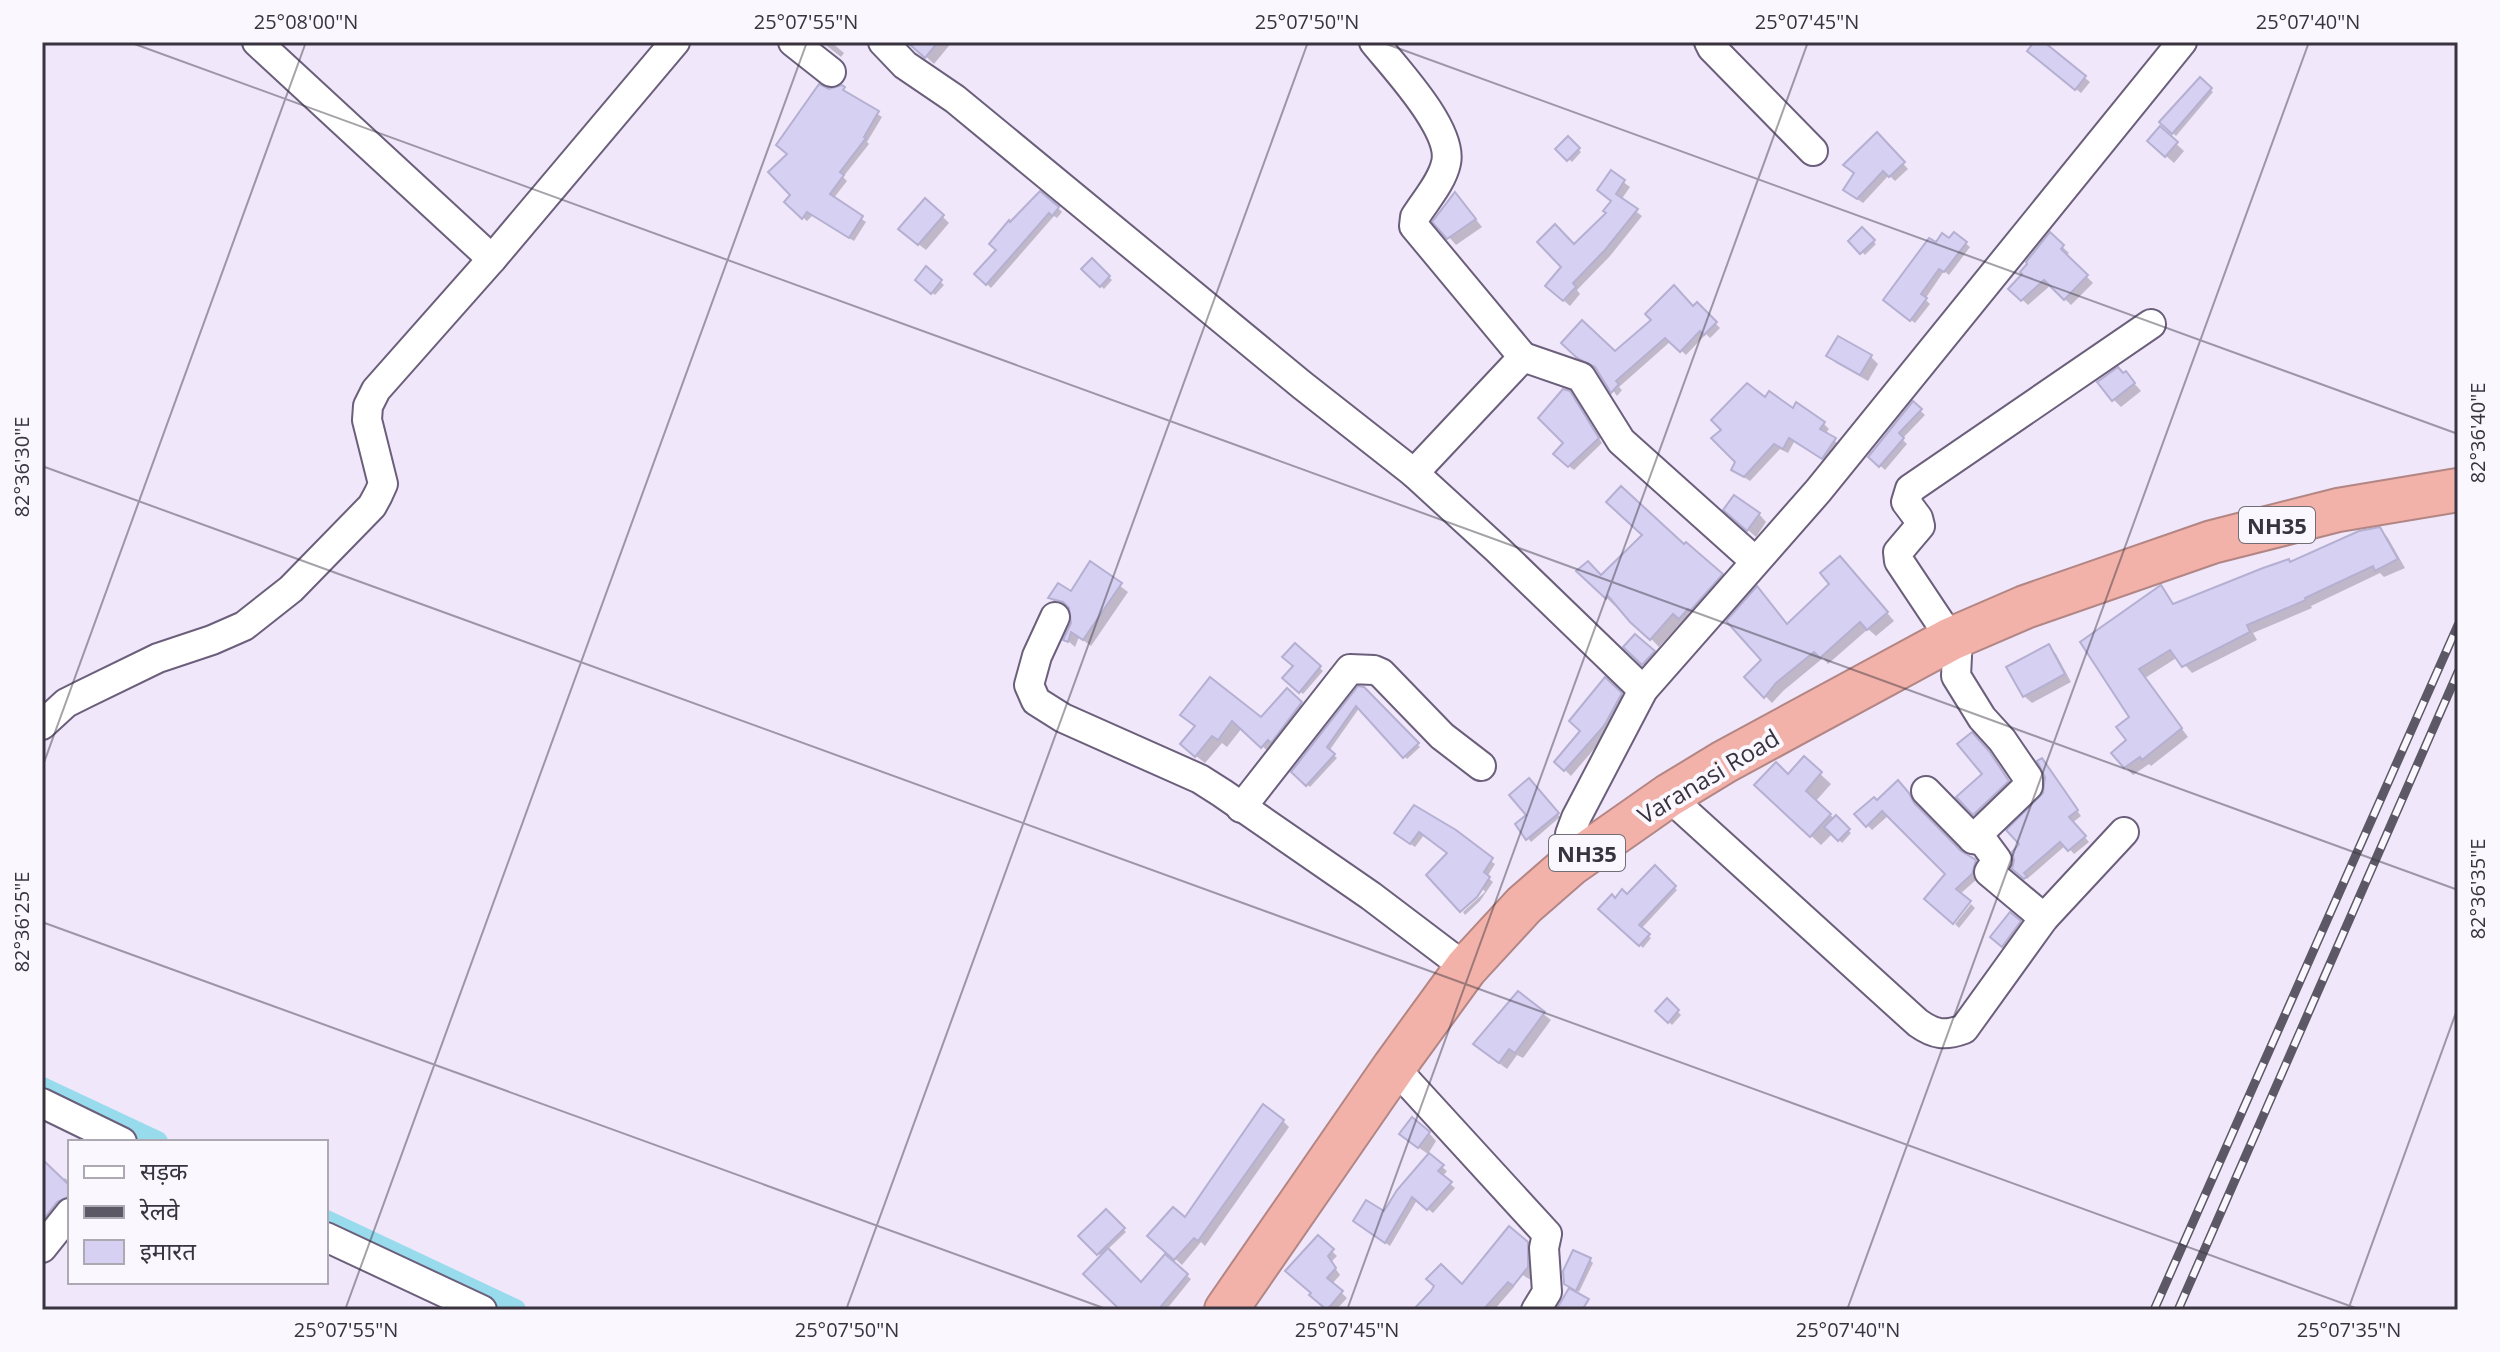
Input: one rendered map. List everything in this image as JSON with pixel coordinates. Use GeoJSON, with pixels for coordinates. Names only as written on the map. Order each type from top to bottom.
{"type":"FeatureCollection","features":[{"type":"Feature","properties":{"kind":"highway","name":"Varanasi Road"},"geometry":{"type":"LineString","coordinates":[[1226,1310],[1466,968],[1524,905],[1571,864],[1668,796],[1724,762],[1954,638],[2025,607],[2212,542],[2365,504],[2458,490]]}},
{"type":"Feature","properties":{"kind":"street"},"geometry":{"type":"LineString","coordinates":[[257,42],[492,259]]}},
{"type":"Feature","properties":{"kind":"street"},"geometry":{"type":"LineString","coordinates":[[42,725],[66,703],[84,694],[158,658],[244,626],[291,589],[372,506],[383,484],[367,420],[368,406],[376,390],[492,259],[675,42]]}},
{"type":"Feature","properties":{"kind":"street"},"geometry":{"type":"LineString","coordinates":[[793,42],[831,72]]}},
{"type":"Feature","properties":{"kind":"street"},"geometry":{"type":"LineString","coordinates":[[883,42],[905,65],[955,99],[1302,385],[1414,473],[1643,690]]}},
{"type":"Feature","properties":{"kind":"street"},"geometry":{"type":"LineString","coordinates":[[1374,42],[1412,86],[1445,143],[1446,166],[1415,217],[1414,226],[1523,357],[1581,377],[1621,441],[1755,561]]}},
{"type":"Feature","properties":{"kind":"street"},"geometry":{"type":"LineString","coordinates":[[1709,42],[1813,151]]}},
{"type":"Feature","properties":{"kind":"street"},"geometry":{"type":"LineString","coordinates":[[1571,864],[1570,834],[1576,818],[1643,690],[1818,491],[2182,42]]}},
{"type":"Feature","properties":{"kind":"street"},"geometry":{"type":"LineString","coordinates":[[1973,839],[2028,786],[2028,778],[2002,740],[1982,718],[1956,676],[1954,638],[1899,561],[1898,552],[1920,526],[1906,502],[1910,489],[2151,324]]}},
{"type":"Feature","properties":{"kind":"street"},"geometry":{"type":"LineString","coordinates":[[1414,473],[1523,357]]}},
{"type":"Feature","properties":{"kind":"street"},"geometry":{"type":"LineString","coordinates":[[1055,617],[1037,656],[1029,685],[1036,701],[1063,718],[1200,779],[1371,896],[1466,968]]}},
{"type":"Feature","properties":{"kind":"street"},"geometry":{"type":"LineString","coordinates":[[1241,808],[1350,669],[1381,673],[1442,736],[1481,766]]}},
{"type":"Feature","properties":{"kind":"street"},"geometry":{"type":"LineString","coordinates":[[1926,791],[1973,839],[1983,841],[1997,860],[1989,872],[2044,918]]}},
{"type":"Feature","properties":{"kind":"street"},"geometry":{"type":"LineString","coordinates":[[1668,796],[1907,1013],[1931,1032],[1947,1036],[1964,1029],[2044,918],[2124,832]]}},
{"type":"Feature","properties":{"kind":"street"},"geometry":{"type":"LineString","coordinates":[[1394,1067],[1547,1234],[1544,1248],[1547,1292],[1536,1310]]}},
{"type":"Feature","properties":{"kind":"street"},"geometry":{"type":"LineString","coordinates":[[42,1103],[118,1140]]}},
{"type":"Feature","properties":{"kind":"street"},"geometry":{"type":"LineString","coordinates":[[42,1248],[68,1216]]}},
{"type":"Feature","properties":{"kind":"street"},"geometry":{"type":"LineString","coordinates":[[328,1238],[482,1310]]}},
{"type":"Feature","properties":{"kind":"building"},"geometry":{"type":"Polygon","coordinates":[[[907,42],[938,42],[925,58],[907,42]]]}},
{"type":"Feature","properties":{"kind":"building"},"geometry":{"type":"Polygon","coordinates":[[[2034,42],[2044,42],[2086,76],[2075,90],[2027,51],[2034,42]]]}},
{"type":"Feature","properties":{"kind":"building"},"geometry":{"type":"Polygon","coordinates":[[[2200,77],[2212,88],[2172,134],[2159,122],[2200,77]]]}},
{"type":"Feature","properties":{"kind":"building"},"geometry":{"type":"Polygon","coordinates":[[[819,84],[829,89],[842,85],[845,87],[843,90],[879,111],[866,138],[840,172],[844,175],[830,194],[863,216],[849,238],[807,212],[802,219],[784,202],[790,195],[768,172],[787,154],[776,145],[819,84]]]}},
{"type":"Feature","properties":{"kind":"building"},"geometry":{"type":"Polygon","coordinates":[[[2160,126],[2178,142],[2165,157],[2147,141],[2160,126]]]}},
{"type":"Feature","properties":{"kind":"building"},"geometry":{"type":"Polygon","coordinates":[[[1877,132],[1905,162],[1889,177],[1883,171],[1857,199],[1843,190],[1854,173],[1843,165],[1877,132]]]}},
{"type":"Feature","properties":{"kind":"building"},"geometry":{"type":"Polygon","coordinates":[[[1568,136],[1580,148],[1567,161],[1555,149],[1568,136]]]}},
{"type":"Feature","properties":{"kind":"building"},"geometry":{"type":"Polygon","coordinates":[[[1611,170],[1625,180],[1616,194],[1638,209],[1573,283],[1576,287],[1563,301],[1545,286],[1561,267],[1537,242],[1555,224],[1574,244],[1606,213],[1603,211],[1611,201],[1597,190],[1611,170]]]}},
{"type":"Feature","properties":{"kind":"building"},"geometry":{"type":"Polygon","coordinates":[[[1040,191],[1059,207],[1052,216],[1049,213],[986,285],[974,274],[996,250],[989,244],[1040,191]]]}},
{"type":"Feature","properties":{"kind":"building"},"geometry":{"type":"Polygon","coordinates":[[[1455,192],[1476,219],[1447,239],[1432,222],[1455,192]]]}},
{"type":"Feature","properties":{"kind":"building"},"geometry":{"type":"Polygon","coordinates":[[[925,198],[944,215],[918,245],[898,229],[925,198]]]}},
{"type":"Feature","properties":{"kind":"building"},"geometry":{"type":"Polygon","coordinates":[[[1862,227],[1875,240],[1860,254],[1848,241],[1862,227]]]}},
{"type":"Feature","properties":{"kind":"building"},"geometry":{"type":"Polygon","coordinates":[[[1954,232],[1967,242],[1944,272],[1939,269],[1921,294],[1927,298],[1910,321],[1883,300],[1929,238],[1936,242],[1942,233],[1949,238],[1954,232]]]}},
{"type":"Feature","properties":{"kind":"building"},"geometry":{"type":"Polygon","coordinates":[[[2050,232],[2064,245],[2061,249],[2088,275],[2064,300],[2044,280],[2021,301],[2008,289],[2050,232]]]}},
{"type":"Feature","properties":{"kind":"building"},"geometry":{"type":"Polygon","coordinates":[[[1092,258],[1110,276],[1100,287],[1081,269],[1092,258]]]}},
{"type":"Feature","properties":{"kind":"building"},"geometry":{"type":"Polygon","coordinates":[[[926,266],[942,280],[931,294],[915,280],[926,266]]]}},
{"type":"Feature","properties":{"kind":"building"},"geometry":{"type":"Polygon","coordinates":[[[1674,285],[1693,306],[1697,302],[1717,322],[1704,335],[1700,331],[1680,352],[1665,338],[1616,381],[1619,384],[1611,393],[1595,367],[1577,358],[1561,343],[1582,320],[1615,351],[1651,320],[1645,314],[1674,285]]]}},
{"type":"Feature","properties":{"kind":"building"},"geometry":{"type":"Polygon","coordinates":[[[1838,336],[1872,355],[1860,375],[1826,356],[1838,336]]]}},
{"type":"Feature","properties":{"kind":"building"},"geometry":{"type":"Polygon","coordinates":[[[2118,367],[2123,373],[2126,371],[2135,383],[2112,401],[2097,382],[2118,367]]]}},
{"type":"Feature","properties":{"kind":"building"},"geometry":{"type":"Polygon","coordinates":[[[1747,383],[1765,397],[1769,391],[1793,408],[1796,402],[1825,422],[1820,429],[1836,438],[1822,459],[1789,438],[1783,449],[1774,444],[1744,477],[1731,470],[1735,462],[1711,438],[1721,430],[1711,420],[1747,383]]]}},
{"type":"Feature","properties":{"kind":"building"},"geometry":{"type":"Polygon","coordinates":[[[1563,389],[1570,391],[1599,438],[1568,467],[1553,454],[1563,443],[1538,418],[1563,389]]]}},
{"type":"Feature","properties":{"kind":"building"},"geometry":{"type":"Polygon","coordinates":[[[1913,401],[1922,409],[1899,433],[1904,438],[1879,467],[1868,457],[1913,401]]]}},
{"type":"Feature","properties":{"kind":"building"},"geometry":{"type":"Polygon","coordinates":[[[1621,486],[1684,544],[1686,542],[1723,574],[1690,611],[1688,609],[1679,619],[1673,614],[1650,640],[1608,596],[1606,599],[1576,571],[1588,561],[1601,575],[1642,535],[1606,502],[1621,486]]]}},
{"type":"Feature","properties":{"kind":"building"},"geometry":{"type":"Polygon","coordinates":[[[1734,495],[1760,513],[1747,531],[1723,510],[1734,495]]]}},
{"type":"Feature","properties":{"kind":"building"},"geometry":{"type":"Polygon","coordinates":[[[2380,527],[2398,559],[2375,571],[2373,566],[2247,625],[2250,632],[2182,667],[2170,650],[2139,669],[2182,728],[2142,760],[2140,757],[2124,768],[2111,753],[2126,740],[2116,727],[2129,717],[2080,642],[2161,585],[2173,604],[2263,568],[2289,559],[2290,562],[2359,531],[2380,527]]]}},
{"type":"Feature","properties":{"kind":"building"},"geometry":{"type":"Polygon","coordinates":[[[1840,556],[1888,612],[1867,630],[1860,622],[1820,658],[1814,652],[1776,683],[1764,698],[1744,677],[1761,660],[1726,621],[1757,586],[1787,624],[1829,584],[1820,573],[1840,556]]]}},
{"type":"Feature","properties":{"kind":"building"},"geometry":{"type":"Polygon","coordinates":[[[1090,561],[1122,583],[1083,640],[1071,632],[1068,642],[1063,640],[1071,623],[1069,608],[1063,602],[1048,598],[1058,583],[1071,591],[1090,561]]]}},
{"type":"Feature","properties":{"kind":"building"},"geometry":{"type":"Polygon","coordinates":[[[1635,634],[1655,651],[1642,665],[1623,647],[1635,634]]]}},
{"type":"Feature","properties":{"kind":"building"},"geometry":{"type":"Polygon","coordinates":[[[1295,643],[1321,666],[1299,693],[1282,678],[1293,666],[1282,657],[1295,643]]]}},
{"type":"Feature","properties":{"kind":"building"},"geometry":{"type":"Polygon","coordinates":[[[2049,644],[2065,674],[2023,697],[2006,667],[2049,644]]]}},
{"type":"Feature","properties":{"kind":"building"},"geometry":{"type":"Polygon","coordinates":[[[1210,677],[1261,717],[1287,688],[1302,702],[1271,743],[1268,740],[1261,748],[1232,721],[1218,740],[1212,736],[1195,757],[1180,744],[1195,726],[1180,715],[1210,677]]]}},
{"type":"Feature","properties":{"kind":"building"},"geometry":{"type":"Polygon","coordinates":[[[1605,677],[1622,693],[1604,726],[1564,771],[1554,762],[1580,731],[1569,721],[1605,677]]]}},
{"type":"Feature","properties":{"kind":"building"},"geometry":{"type":"Polygon","coordinates":[[[1358,686],[1364,687],[1419,743],[1403,758],[1356,706],[1327,747],[1335,754],[1306,786],[1291,772],[1358,686]]]}},
{"type":"Feature","properties":{"kind":"building"},"geometry":{"type":"Polygon","coordinates":[[[1972,732],[2009,781],[1973,815],[1956,797],[1982,774],[1957,744],[1972,732]]]}},
{"type":"Feature","properties":{"kind":"building"},"geometry":{"type":"Polygon","coordinates":[[[1804,756],[1822,772],[1806,791],[1831,814],[1810,837],[1754,785],[1776,762],[1788,774],[1804,756]]]}},
{"type":"Feature","properties":{"kind":"building"},"geometry":{"type":"Polygon","coordinates":[[[2042,758],[2078,810],[2069,817],[2086,836],[2068,851],[2060,842],[2024,873],[2027,876],[2024,879],[2012,869],[2012,852],[2019,844],[2006,830],[2043,793],[2045,777],[2037,761],[2042,758]]]}},
{"type":"Feature","properties":{"kind":"building"},"geometry":{"type":"Polygon","coordinates":[[[1529,778],[1559,813],[1526,840],[1515,824],[1526,815],[1509,795],[1529,778]]]}},
{"type":"Feature","properties":{"kind":"building"},"geometry":{"type":"Polygon","coordinates":[[[1898,780],[1914,803],[1961,851],[1976,860],[1972,874],[1956,889],[1971,901],[1953,924],[1924,899],[1945,874],[1882,811],[1866,827],[1854,814],[1874,797],[1877,800],[1898,780]]]}},
{"type":"Feature","properties":{"kind":"building"},"geometry":{"type":"Polygon","coordinates":[[[1414,805],[1456,830],[1493,858],[1484,872],[1490,877],[1477,897],[1460,912],[1426,875],[1447,853],[1419,832],[1410,844],[1394,833],[1414,805]]]}},
{"type":"Feature","properties":{"kind":"building"},"geometry":{"type":"Polygon","coordinates":[[[1836,815],[1850,829],[1838,841],[1824,827],[1836,815]]]}},
{"type":"Feature","properties":{"kind":"building"},"geometry":{"type":"Polygon","coordinates":[[[1655,865],[1676,886],[1639,925],[1650,934],[1639,946],[1598,909],[1612,894],[1615,898],[1622,889],[1627,894],[1655,865]]]}},
{"type":"Feature","properties":{"kind":"building"},"geometry":{"type":"Polygon","coordinates":[[[2010,912],[2021,921],[2002,947],[1990,937],[2010,912]]]}},
{"type":"Feature","properties":{"kind":"building"},"geometry":{"type":"Polygon","coordinates":[[[1518,991],[1545,1012],[1515,1053],[1509,1049],[1499,1063],[1473,1044],[1518,991]]]}},
{"type":"Feature","properties":{"kind":"building"},"geometry":{"type":"Polygon","coordinates":[[[1667,998],[1679,1010],[1668,1023],[1655,1011],[1667,998]]]}},
{"type":"Feature","properties":{"kind":"building"},"geometry":{"type":"Polygon","coordinates":[[[1263,1104],[1284,1120],[1198,1241],[1194,1238],[1174,1260],[1147,1236],[1173,1207],[1185,1217],[1263,1104]]]}},
{"type":"Feature","properties":{"kind":"building"},"geometry":{"type":"Polygon","coordinates":[[[1412,1117],[1430,1132],[1418,1148],[1399,1134],[1412,1117]]]}},
{"type":"Feature","properties":{"kind":"building"},"geometry":{"type":"Polygon","coordinates":[[[1429,1153],[1444,1165],[1438,1171],[1452,1182],[1427,1210],[1412,1197],[1385,1243],[1353,1221],[1366,1200],[1384,1211],[1397,1190],[1429,1153]]]}},
{"type":"Feature","properties":{"kind":"building"},"geometry":{"type":"Polygon","coordinates":[[[42,1159],[68,1184],[68,1197],[57,1202],[42,1221],[42,1159]]]}},
{"type":"Feature","properties":{"kind":"building"},"geometry":{"type":"Polygon","coordinates":[[[1106,1209],[1125,1228],[1097,1255],[1078,1236],[1106,1209]]]}},
{"type":"Feature","properties":{"kind":"building"},"geometry":{"type":"Polygon","coordinates":[[[1509,1226],[1528,1242],[1528,1267],[1513,1286],[1508,1282],[1483,1310],[1413,1310],[1431,1291],[1434,1286],[1426,1279],[1441,1264],[1462,1284],[1509,1226]]]}},
{"type":"Feature","properties":{"kind":"building"},"geometry":{"type":"Polygon","coordinates":[[[1318,1235],[1334,1249],[1328,1256],[1336,1268],[1327,1278],[1343,1291],[1327,1310],[1285,1271],[1318,1235]]]}},
{"type":"Feature","properties":{"kind":"building"},"geometry":{"type":"Polygon","coordinates":[[[1108,1248],[1141,1282],[1165,1254],[1188,1274],[1158,1310],[1120,1310],[1083,1274],[1108,1248]]]}},
{"type":"Feature","properties":{"kind":"building"},"geometry":{"type":"Polygon","coordinates":[[[1573,1250],[1591,1258],[1576,1291],[1564,1284],[1563,1271],[1573,1250]]]}},
{"type":"Feature","properties":{"kind":"building"},"geometry":{"type":"Polygon","coordinates":[[[1569,1288],[1589,1299],[1582,1310],[1556,1310],[1569,1288]]]}},
{"type":"Feature","properties":{"kind":"waterway"},"geometry":{"type":"LineString","coordinates":[[42,1088],[153,1140]]}},
{"type":"Feature","properties":{"kind":"waterway"},"geometry":{"type":"LineString","coordinates":[[328,1222],[515,1310]]}},
{"type":"Feature","properties":{"kind":"railway"},"geometry":{"type":"LineString","coordinates":[[2154,1310],[2458,625]]}},
{"type":"Feature","properties":{"kind":"railway"},"geometry":{"type":"LineString","coordinates":[[2178,1310],[2458,672]]}}]}
